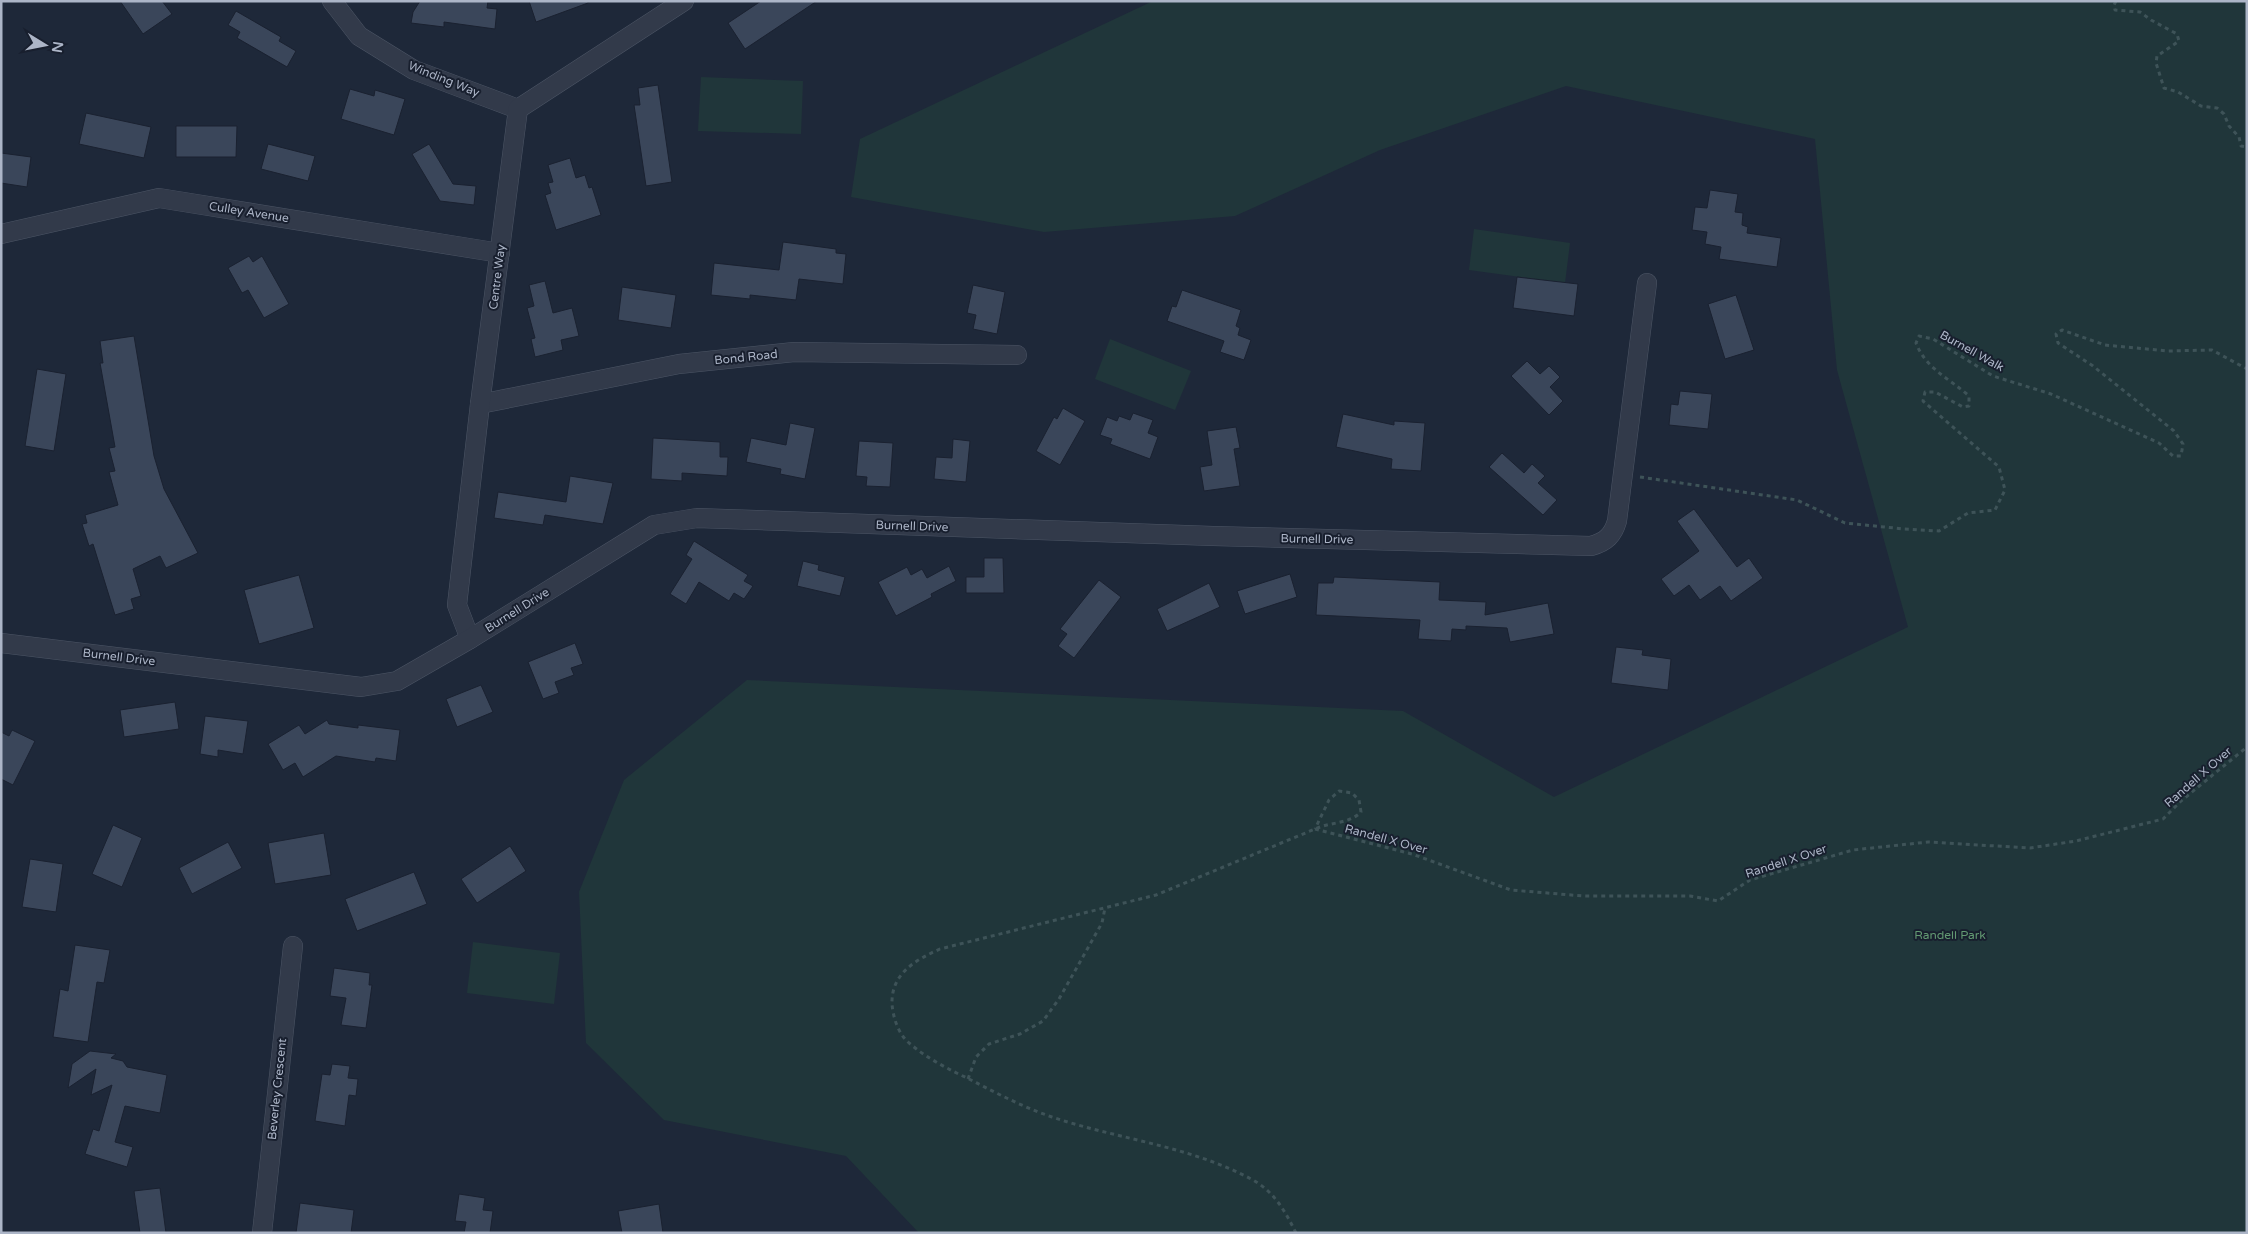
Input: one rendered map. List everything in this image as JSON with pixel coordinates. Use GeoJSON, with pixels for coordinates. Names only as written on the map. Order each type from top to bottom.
{"type":"FeatureCollection","features":[{"type":"Feature","properties":{"kind":"street","name":"Winding Way"},"geometry":{"type":"LineString","coordinates":[[332,1],[359,36],[414,70],[518,109]]}},
{"type":"Feature","properties":{"kind":"street"},"geometry":{"type":"LineString","coordinates":[[518,109],[684,1]]}},
{"type":"Feature","properties":{"kind":"street","name":"Centre Way"},"geometry":{"type":"LineString","coordinates":[[470,639],[457,605],[480,404],[518,109]]}},
{"type":"Feature","properties":{"kind":"street","name":"Culley Avenue"},"geometry":{"type":"LineString","coordinates":[[1,234],[159,198],[500,253]]}},
{"type":"Feature","properties":{"kind":"street","name":"Burnell Drive"},"geometry":{"type":"LineString","coordinates":[[1,643],[361,687],[397,681],[470,639],[654,525],[697,518],[1213,536],[1591,546],[1602,543],[1614,533],[1617,521],[1647,283]]}},
{"type":"Feature","properties":{"kind":"street","name":"Bond Road"},"geometry":{"type":"LineString","coordinates":[[480,404],[679,364],[794,352],[1017,355]]}},
{"type":"Feature","properties":{"kind":"street","name":"Beverley Crescent"},"geometry":{"type":"LineString","coordinates":[[262,1233],[293,946]]}},
{"type":"Feature","properties":{"kind":"path"},"geometry":{"type":"LineString","coordinates":[[2116,1],[2114,5],[2115,10],[2140,12],[2150,20],[2177,34],[2179,41],[2157,56],[2156,62],[2164,88],[2178,92],[2201,106],[2217,108],[2224,114],[2229,126],[2239,137],[2241,146],[2247,147]]}},
{"type":"Feature","properties":{"kind":"path","name":"Burnell Walk"},"geometry":{"type":"LineString","coordinates":[[1622,475],[1676,481],[1798,500],[1845,522],[1939,532],[1968,513],[1996,510],[2005,490],[1999,467],[1924,401],[1925,392],[1935,392],[1963,407],[1969,406],[1969,396],[1954,382],[1930,367],[1920,354],[1916,342],[1920,336],[1934,339],[1993,376],[2051,394],[2159,443],[2173,456],[2181,456],[2182,444],[2174,431],[2093,366],[2058,343],[2056,334],[2062,330],[2106,345],[2168,350],[2212,350],[2247,369]]}},
{"type":"Feature","properties":{"kind":"path","name":"Randell X Over"},"geometry":{"type":"LineString","coordinates":[[1315,829],[1412,854],[1511,890],[1583,896],[1690,896],[1718,901],[1750,880],[1853,850],[1928,842],[2030,848],[2076,841],[2163,819],[2181,801],[2247,747]]}},
{"type":"Feature","properties":{"kind":"path"},"geometry":{"type":"LineString","coordinates":[[1296,1233],[1282,1204],[1253,1179],[1210,1161],[1052,1117],[1009,1100],[939,1064],[906,1041],[892,1016],[892,994],[901,973],[918,958],[940,949],[1156,895],[1325,825],[1354,819],[1361,812],[1359,800],[1352,793],[1338,791],[1329,800],[1315,829]]}},
{"type":"Feature","properties":{"kind":"path"},"geometry":{"type":"LineString","coordinates":[[968,1079],[976,1057],[989,1044],[1020,1034],[1043,1021],[1059,999],[1102,923],[1105,908]]}},
{"type":"Feature","properties":{"kind":"green space","name":"Randell Park"},"geometry":{"type":"Polygon","coordinates":[[[1153,1],[2247,1],[2247,1233],[919,1233],[846,1156],[664,1120],[586,1043],[579,892],[624,780],[747,680],[1403,711],[1554,797],[1908,627],[1837,370],[1815,139],[1566,86],[1380,150],[1235,216],[1044,232],[851,197],[860,139],[1153,1]]]}},
{"type":"Feature","properties":{"kind":"green space"},"geometry":{"type":"Polygon","coordinates":[[[701,77],[803,81],[801,134],[698,131],[701,77]]]}},
{"type":"Feature","properties":{"kind":"green space"},"geometry":{"type":"Polygon","coordinates":[[[1474,229],[1570,243],[1565,283],[1469,270],[1474,229]]]}},
{"type":"Feature","properties":{"kind":"green space"},"geometry":{"type":"Polygon","coordinates":[[[1110,339],[1191,371],[1175,410],[1095,379],[1110,339]]]}},
{"type":"Feature","properties":{"kind":"green space"},"geometry":{"type":"Polygon","coordinates":[[[473,942],[560,953],[554,1004],[467,993],[473,942]]]}},
{"type":"Feature","properties":{"kind":"building"},"geometry":{"type":"Polygon","coordinates":[[[120,1],[162,1],[172,14],[143,34],[120,1]]]}},
{"type":"Feature","properties":{"kind":"building"},"geometry":{"type":"Polygon","coordinates":[[[420,1],[488,1],[487,8],[497,9],[495,29],[444,22],[444,27],[411,23],[413,12],[420,1]]]}},
{"type":"Feature","properties":{"kind":"building"},"geometry":{"type":"Polygon","coordinates":[[[529,1],[588,1],[588,3],[536,22],[529,1]]]}},
{"type":"Feature","properties":{"kind":"building"},"geometry":{"type":"Polygon","coordinates":[[[761,1],[817,1],[745,49],[728,23],[761,1]]]}},
{"type":"Feature","properties":{"kind":"building"},"geometry":{"type":"Polygon","coordinates":[[[236,11],[281,37],[279,41],[296,51],[287,67],[237,38],[240,32],[228,25],[236,11]]]}},
{"type":"Feature","properties":{"kind":"building"},"geometry":{"type":"Polygon","coordinates":[[[658,85],[672,182],[646,186],[634,105],[640,105],[638,88],[658,85]]]}},
{"type":"Feature","properties":{"kind":"building"},"geometry":{"type":"Polygon","coordinates":[[[350,89],[374,96],[375,90],[405,99],[394,135],[341,119],[350,89]]]}},
{"type":"Feature","properties":{"kind":"building"},"geometry":{"type":"Polygon","coordinates":[[[86,113],[151,127],[144,158],[79,144],[86,113]]]}},
{"type":"Feature","properties":{"kind":"building"},"geometry":{"type":"Polygon","coordinates":[[[176,126],[237,126],[236,157],[176,157],[176,126]]]}},
{"type":"Feature","properties":{"kind":"building"},"geometry":{"type":"Polygon","coordinates":[[[268,144],[315,156],[308,181],[261,169],[268,144]]]}},
{"type":"Feature","properties":{"kind":"building"},"geometry":{"type":"Polygon","coordinates":[[[429,144],[453,184],[476,186],[474,205],[440,201],[412,154],[429,144]]]}},
{"type":"Feature","properties":{"kind":"building"},"geometry":{"type":"Polygon","coordinates":[[[1,153],[31,157],[27,187],[1,183],[1,153]]]}},
{"type":"Feature","properties":{"kind":"building"},"geometry":{"type":"Polygon","coordinates":[[[570,158],[576,178],[585,175],[589,188],[592,187],[601,215],[556,230],[545,195],[551,193],[548,183],[553,182],[548,165],[570,158]]]}},
{"type":"Feature","properties":{"kind":"building"},"geometry":{"type":"Polygon","coordinates":[[[1710,190],[1738,194],[1735,212],[1743,213],[1742,225],[1748,227],[1747,233],[1781,238],[1777,267],[1719,259],[1721,247],[1705,244],[1707,232],[1692,230],[1695,207],[1707,208],[1710,190]]]}},
{"type":"Feature","properties":{"kind":"building"},"geometry":{"type":"Polygon","coordinates":[[[783,242],[836,249],[836,253],[846,254],[843,284],[799,279],[796,300],[750,295],[750,299],[711,295],[714,263],[779,270],[783,242]]]}},
{"type":"Feature","properties":{"kind":"building"},"geometry":{"type":"Polygon","coordinates":[[[249,256],[253,262],[262,256],[289,304],[264,318],[248,290],[242,293],[228,268],[249,256]]]}},
{"type":"Feature","properties":{"kind":"building"},"geometry":{"type":"Polygon","coordinates":[[[1517,277],[1578,284],[1574,316],[1513,308],[1517,277]]]}},
{"type":"Feature","properties":{"kind":"building"},"geometry":{"type":"Polygon","coordinates":[[[545,281],[553,313],[572,308],[579,336],[561,340],[563,350],[535,357],[531,339],[535,338],[527,308],[534,306],[529,285],[545,281]]]}},
{"type":"Feature","properties":{"kind":"building"},"geometry":{"type":"Polygon","coordinates":[[[973,285],[1005,292],[997,334],[973,329],[976,315],[967,313],[973,285]]]}},
{"type":"Feature","properties":{"kind":"building"},"geometry":{"type":"Polygon","coordinates":[[[622,287],[676,295],[671,328],[618,320],[622,287]]]}},
{"type":"Feature","properties":{"kind":"building"},"geometry":{"type":"Polygon","coordinates":[[[1182,290],[1241,310],[1236,326],[1240,328],[1238,335],[1251,340],[1244,360],[1220,352],[1224,341],[1167,321],[1172,306],[1176,307],[1182,290]]]}},
{"type":"Feature","properties":{"kind":"building"},"geometry":{"type":"Polygon","coordinates":[[[1736,295],[1754,350],[1725,359],[1708,304],[1736,295]]]}},
{"type":"Feature","properties":{"kind":"building"},"geometry":{"type":"Polygon","coordinates":[[[134,336],[154,456],[164,489],[198,553],[166,568],[160,556],[133,569],[141,596],[131,599],[134,609],[115,615],[93,544],[89,546],[82,524],[87,523],[85,515],[118,505],[109,472],[115,471],[109,448],[115,447],[100,363],[103,363],[100,341],[134,336]]]}},
{"type":"Feature","properties":{"kind":"building"},"geometry":{"type":"Polygon","coordinates":[[[1527,361],[1540,374],[1549,366],[1560,377],[1550,387],[1563,401],[1549,415],[1511,376],[1527,361]]]}},
{"type":"Feature","properties":{"kind":"building"},"geometry":{"type":"Polygon","coordinates":[[[37,369],[66,374],[54,451],[25,446],[37,369]]]}},
{"type":"Feature","properties":{"kind":"building"},"geometry":{"type":"Polygon","coordinates":[[[1680,391],[1712,394],[1708,429],[1669,425],[1671,404],[1678,405],[1680,391]]]}},
{"type":"Feature","properties":{"kind":"building"},"geometry":{"type":"Polygon","coordinates":[[[1063,408],[1085,421],[1060,465],[1036,451],[1054,417],[1057,419],[1063,408]]]}},
{"type":"Feature","properties":{"kind":"building"},"geometry":{"type":"Polygon","coordinates":[[[1133,413],[1153,420],[1148,433],[1158,437],[1150,459],[1110,444],[1112,439],[1100,435],[1107,417],[1117,421],[1119,416],[1130,420],[1133,413]]]}},
{"type":"Feature","properties":{"kind":"building"},"geometry":{"type":"Polygon","coordinates":[[[1343,414],[1394,425],[1394,421],[1425,423],[1421,471],[1391,469],[1392,459],[1336,447],[1343,414]]]}},
{"type":"Feature","properties":{"kind":"building"},"geometry":{"type":"Polygon","coordinates":[[[790,423],[815,428],[805,479],[780,474],[781,469],[746,462],[751,438],[786,445],[790,423]]]}},
{"type":"Feature","properties":{"kind":"building"},"geometry":{"type":"Polygon","coordinates":[[[1236,427],[1240,448],[1234,449],[1240,486],[1204,491],[1200,467],[1212,465],[1207,431],[1236,427]]]}},
{"type":"Feature","properties":{"kind":"building"},"geometry":{"type":"Polygon","coordinates":[[[653,438],[720,442],[720,457],[728,457],[727,476],[682,473],[682,481],[651,479],[653,438]]]}},
{"type":"Feature","properties":{"kind":"building"},"geometry":{"type":"Polygon","coordinates":[[[953,439],[970,441],[966,482],[934,479],[936,457],[952,458],[953,439]]]}},
{"type":"Feature","properties":{"kind":"building"},"geometry":{"type":"Polygon","coordinates":[[[859,441],[893,443],[890,487],[866,486],[867,477],[856,476],[859,441]]]}},
{"type":"Feature","properties":{"kind":"building"},"geometry":{"type":"Polygon","coordinates":[[[1502,453],[1524,473],[1532,464],[1545,476],[1538,483],[1557,500],[1543,515],[1489,467],[1502,453]]]}},
{"type":"Feature","properties":{"kind":"building"},"geometry":{"type":"Polygon","coordinates":[[[570,476],[613,483],[603,524],[545,515],[543,525],[494,518],[498,492],[566,502],[570,476]]]}},
{"type":"Feature","properties":{"kind":"building"},"geometry":{"type":"Polygon","coordinates":[[[1694,509],[1737,567],[1749,558],[1763,578],[1731,601],[1720,586],[1700,600],[1689,585],[1674,596],[1661,579],[1699,551],[1677,521],[1694,509]]]}},
{"type":"Feature","properties":{"kind":"building"},"geometry":{"type":"Polygon","coordinates":[[[694,541],[748,575],[744,581],[753,586],[744,599],[734,593],[729,601],[699,582],[686,604],[670,594],[692,559],[686,555],[694,541]]]}},
{"type":"Feature","properties":{"kind":"building"},"geometry":{"type":"Polygon","coordinates":[[[984,558],[1003,558],[1004,593],[966,593],[966,577],[984,577],[984,558]]]}},
{"type":"Feature","properties":{"kind":"building"},"geometry":{"type":"Polygon","coordinates":[[[803,561],[819,565],[818,570],[845,577],[840,596],[797,586],[803,561]]]}},
{"type":"Feature","properties":{"kind":"building"},"geometry":{"type":"Polygon","coordinates":[[[949,566],[956,581],[931,594],[932,597],[896,616],[878,582],[907,567],[911,575],[922,569],[927,578],[949,566]]]}},
{"type":"Feature","properties":{"kind":"building"},"geometry":{"type":"Polygon","coordinates":[[[1290,574],[1297,597],[1245,614],[1237,591],[1290,574]]]}},
{"type":"Feature","properties":{"kind":"building"},"geometry":{"type":"Polygon","coordinates":[[[299,575],[314,628],[259,644],[244,590],[299,575]]]}},
{"type":"Feature","properties":{"kind":"building"},"geometry":{"type":"Polygon","coordinates":[[[1334,577],[1440,582],[1439,600],[1486,602],[1485,615],[1548,603],[1554,634],[1510,642],[1507,628],[1466,626],[1466,630],[1452,629],[1451,641],[1418,639],[1420,620],[1316,615],[1318,583],[1333,583],[1334,577]]]}},
{"type":"Feature","properties":{"kind":"building"},"geometry":{"type":"Polygon","coordinates":[[[1099,580],[1121,597],[1074,658],[1058,646],[1067,634],[1060,629],[1099,580]]]}},
{"type":"Feature","properties":{"kind":"building"},"geometry":{"type":"Polygon","coordinates":[[[1209,583],[1220,607],[1167,631],[1157,609],[1209,583]]]}},
{"type":"Feature","properties":{"kind":"building"},"geometry":{"type":"Polygon","coordinates":[[[575,643],[583,664],[571,668],[574,675],[555,682],[559,693],[543,699],[528,662],[575,643]]]}},
{"type":"Feature","properties":{"kind":"building"},"geometry":{"type":"Polygon","coordinates":[[[1616,647],[1643,650],[1642,655],[1671,659],[1668,690],[1611,683],[1616,647]]]}},
{"type":"Feature","properties":{"kind":"building"},"geometry":{"type":"Polygon","coordinates":[[[481,685],[493,712],[457,727],[446,699],[481,685]]]}},
{"type":"Feature","properties":{"kind":"building"},"geometry":{"type":"Polygon","coordinates":[[[175,702],[179,729],[124,737],[120,710],[175,702]]]}},
{"type":"Feature","properties":{"kind":"building"},"geometry":{"type":"Polygon","coordinates":[[[205,716],[248,721],[243,754],[218,750],[218,757],[200,754],[205,716]]]}},
{"type":"Feature","properties":{"kind":"building"},"geometry":{"type":"Polygon","coordinates":[[[327,720],[329,724],[358,728],[358,725],[400,730],[396,761],[376,758],[375,762],[336,756],[303,777],[295,763],[283,770],[268,744],[299,725],[305,734],[327,720]]]}},
{"type":"Feature","properties":{"kind":"building"},"geometry":{"type":"Polygon","coordinates":[[[12,730],[35,741],[13,785],[1,779],[1,732],[9,736],[12,730]]]}},
{"type":"Feature","properties":{"kind":"building"},"geometry":{"type":"Polygon","coordinates":[[[113,825],[142,838],[122,887],[92,874],[113,825]]]}},
{"type":"Feature","properties":{"kind":"building"},"geometry":{"type":"Polygon","coordinates":[[[324,833],[331,875],[275,884],[268,843],[324,833]]]}},
{"type":"Feature","properties":{"kind":"building"},"geometry":{"type":"Polygon","coordinates":[[[228,842],[242,868],[192,894],[179,868],[228,842]]]}},
{"type":"Feature","properties":{"kind":"building"},"geometry":{"type":"Polygon","coordinates":[[[510,846],[526,871],[477,903],[461,879],[510,846]]]}},
{"type":"Feature","properties":{"kind":"building"},"geometry":{"type":"Polygon","coordinates":[[[30,859],[63,864],[56,912],[22,907],[30,859]]]}},
{"type":"Feature","properties":{"kind":"building"},"geometry":{"type":"Polygon","coordinates":[[[414,872],[427,904],[357,931],[345,899],[414,872]]]}},
{"type":"Feature","properties":{"kind":"building"},"geometry":{"type":"Polygon","coordinates":[[[75,945],[110,950],[104,983],[97,982],[88,1042],[53,1037],[60,989],[68,991],[75,945]]]}},
{"type":"Feature","properties":{"kind":"building"},"geometry":{"type":"Polygon","coordinates":[[[334,968],[370,973],[369,985],[372,985],[366,1028],[341,1025],[346,998],[330,996],[334,968]]]}},
{"type":"Feature","properties":{"kind":"building"},"geometry":{"type":"Polygon","coordinates":[[[90,1051],[116,1054],[111,1058],[123,1061],[127,1067],[167,1075],[160,1113],[125,1106],[115,1142],[133,1147],[127,1167],[85,1154],[93,1129],[99,1131],[112,1085],[91,1095],[96,1069],[68,1088],[72,1064],[90,1051]]]}},
{"type":"Feature","properties":{"kind":"building"},"geometry":{"type":"Polygon","coordinates":[[[332,1064],[350,1066],[348,1078],[358,1079],[356,1096],[349,1095],[345,1126],[315,1121],[322,1074],[330,1075],[332,1064]]]}},
{"type":"Feature","properties":{"kind":"building"},"geometry":{"type":"Polygon","coordinates":[[[160,1188],[166,1233],[140,1233],[134,1191],[160,1188]]]}},
{"type":"Feature","properties":{"kind":"building"},"geometry":{"type":"Polygon","coordinates":[[[459,1194],[485,1198],[483,1210],[493,1211],[490,1233],[464,1233],[466,1222],[455,1221],[459,1194]]]}},
{"type":"Feature","properties":{"kind":"building"},"geometry":{"type":"Polygon","coordinates":[[[300,1203],[354,1210],[351,1233],[296,1233],[300,1203]]]}},
{"type":"Feature","properties":{"kind":"building"},"geometry":{"type":"Polygon","coordinates":[[[659,1204],[663,1233],[622,1233],[618,1211],[659,1204]]]}}]}
